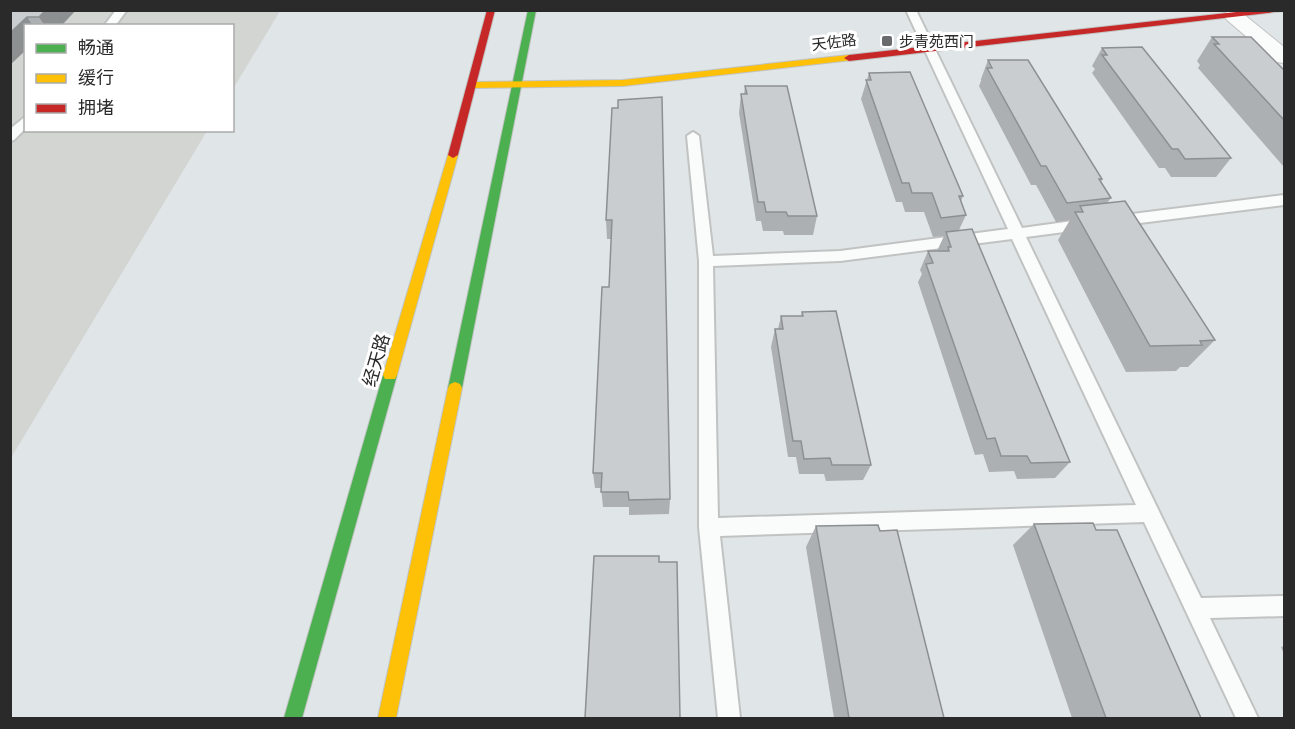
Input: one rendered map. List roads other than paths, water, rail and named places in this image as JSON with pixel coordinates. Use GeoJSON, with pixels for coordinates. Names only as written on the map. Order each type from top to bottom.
{"type":"FeatureCollection","features":[{"type":"Feature","properties":{"kind":"main road","name":"经天路"},"geometry":{"type":"LineString","coordinates":[[293,718],[473,85],[491,10]]}},
{"type":"Feature","properties":{"kind":"main road"},"geometry":{"type":"LineString","coordinates":[[387,718],[532,10]]}},
{"type":"Feature","properties":{"kind":"main road","name":"天佐路"},"geometry":{"type":"LineString","coordinates":[[473,85],[623,83],[1281,10]]}},
{"type":"Feature","properties":{"kind":"street"},"geometry":{"type":"LineString","coordinates":[[1234,16],[1284,57]]}},
{"type":"Feature","properties":{"kind":"lane"},"geometry":{"type":"LineString","coordinates":[[111,24],[122,10]]}},
{"type":"Feature","properties":{"kind":"lane"},"geometry":{"type":"LineString","coordinates":[[911,10],[1247,718]]}},
{"type":"Feature","properties":{"kind":"lane"},"geometry":{"type":"LineString","coordinates":[[10,137],[24,122]]}},
{"type":"Feature","properties":{"kind":"lane"},"geometry":{"type":"LineString","coordinates":[[693,136],[706,261],[709,527],[729,718]]}},
{"type":"Feature","properties":{"kind":"lane"},"geometry":{"type":"LineString","coordinates":[[706,261],[840,256],[1284,200]]}},
{"type":"Feature","properties":{"kind":"lane"},"geometry":{"type":"LineString","coordinates":[[709,527],[1150,513]]}},
{"type":"Feature","properties":{"kind":"lane"},"geometry":{"type":"LineString","coordinates":[[1196,608],[1284,606]]}},
{"type":"Feature","properties":{"kind":"place","name":"步青苑西门"},"geometry":{"type":"Point","coordinates":[887,41]}}]}
